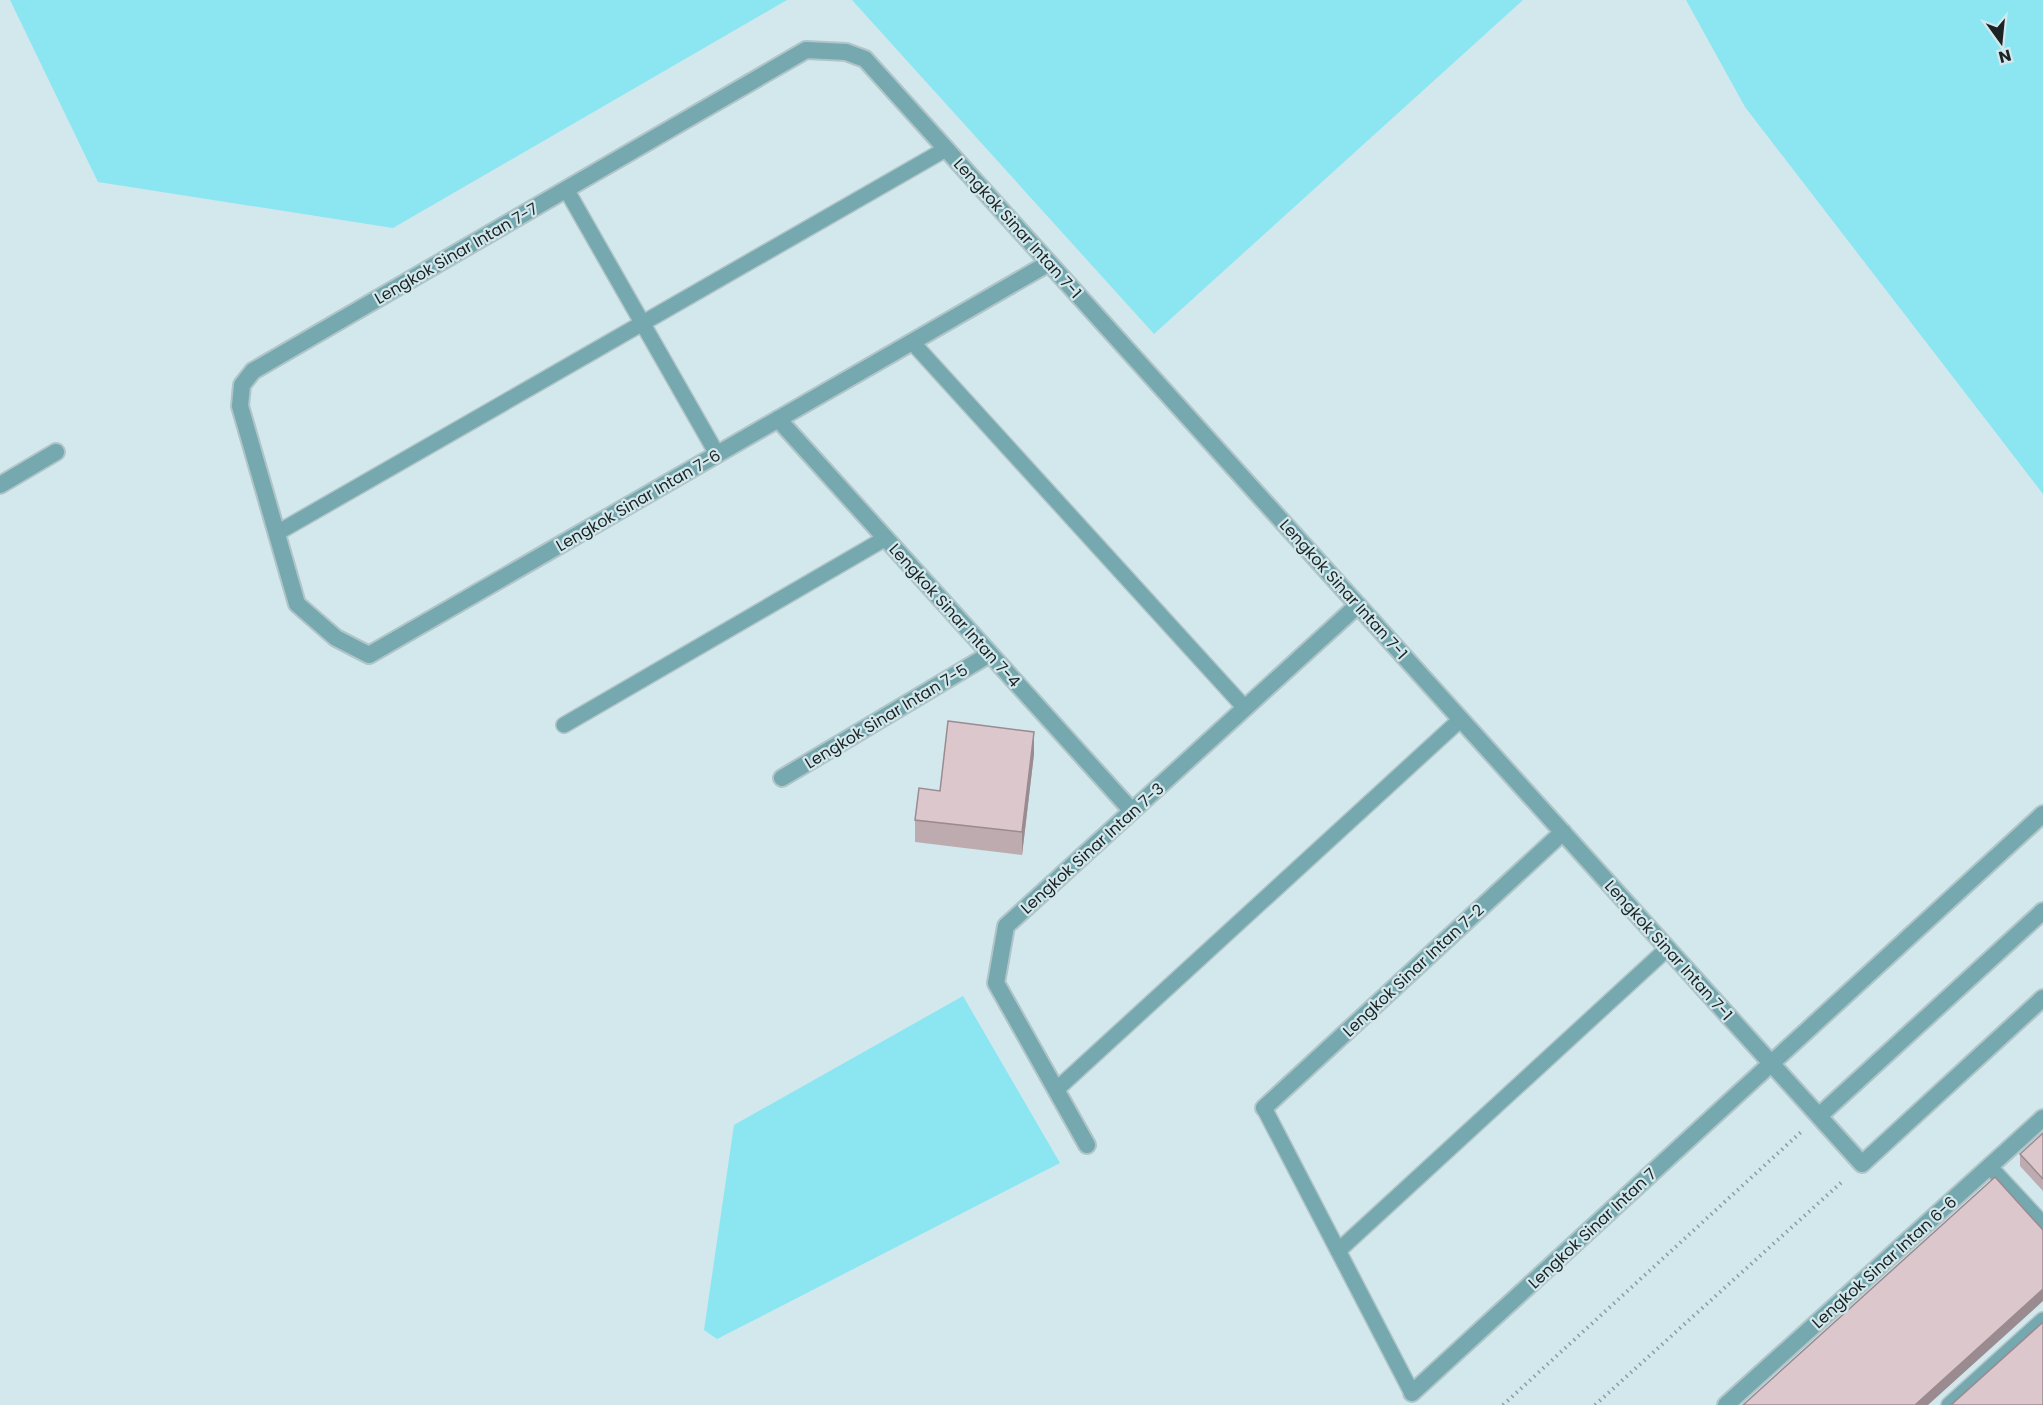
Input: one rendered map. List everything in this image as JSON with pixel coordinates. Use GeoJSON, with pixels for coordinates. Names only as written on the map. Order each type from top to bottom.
{"type":"FeatureCollection","features":[{"type":"Feature","properties":{"kind":"street","name":"Lengkok Sinar Intan 7-1"},"geometry":{"type":"LineString","coordinates":[[806,50],[846,52],[865,59],[1862,1164]]}},
{"type":"Feature","properties":{"kind":"street","name":"Lengkok Sinar Intan 7-7"},"geometry":{"type":"LineString","coordinates":[[277,532],[240,406],[242,385],[253,371],[806,50]]}},
{"type":"Feature","properties":{"kind":"street","name":"Lengkok Sinar Intan 7-6"},"geometry":{"type":"LineString","coordinates":[[277,532],[297,604],[336,638],[369,655],[1049,263]]}},
{"type":"Feature","properties":{"kind":"street","name":"Lengkok Sinar Intan 7-4"},"geometry":{"type":"LineString","coordinates":[[778,419],[1132,811]]}},
{"type":"Feature","properties":{"kind":"street"},"geometry":{"type":"LineString","coordinates":[[0,485],[56,452]]}},
{"type":"Feature","properties":{"kind":"street","name":"Lengkok Sinar Intan 7-3"},"geometry":{"type":"LineString","coordinates":[[1087,1146],[996,983],[1006,926],[1358,605]]}},
{"type":"Feature","properties":{"kind":"street","name":"Lengkok Sinar Intan 7-5"},"geometry":{"type":"LineString","coordinates":[[782,778],[990,654]]}},
{"type":"Feature","properties":{"kind":"street","name":"Lengkok Sinar Intan 7"},"geometry":{"type":"LineString","coordinates":[[1412,1393],[2043,814]]}},
{"type":"Feature","properties":{"kind":"street","name":"Lengkok Sinar Intan 7-2"},"geometry":{"type":"LineString","coordinates":[[1264,1108],[1563,832]]}},
{"type":"Feature","properties":{"kind":"street"},"geometry":{"type":"LineString","coordinates":[[1819,1116],[2043,911]]}},
{"type":"Feature","properties":{"kind":"street"},"geometry":{"type":"LineString","coordinates":[[1862,1164],[2043,998]]}},
{"type":"Feature","properties":{"kind":"street","name":"Lengkok Sinar Intan 6-6"},"geometry":{"type":"LineString","coordinates":[[1726,1405],[2043,1118]]}},
{"type":"Feature","properties":{"kind":"lane"},"geometry":{"type":"LineString","coordinates":[[277,532],[946,149]]}},
{"type":"Feature","properties":{"kind":"lane"},"geometry":{"type":"LineString","coordinates":[[566,189],[717,454]]}},
{"type":"Feature","properties":{"kind":"lane"},"geometry":{"type":"LineString","coordinates":[[912,342],[1245,708]]}},
{"type":"Feature","properties":{"kind":"lane"},"geometry":{"type":"LineString","coordinates":[[564,725],[886,538]]}},
{"type":"Feature","properties":{"kind":"lane"},"geometry":{"type":"LineString","coordinates":[[1056,1090],[1461,719]]}},
{"type":"Feature","properties":{"kind":"lane"},"geometry":{"type":"LineString","coordinates":[[1338,1251],[1668,948]]}},
{"type":"Feature","properties":{"kind":"lane"},"geometry":{"type":"LineString","coordinates":[[1264,1108],[1412,1393]]}},
{"type":"Feature","properties":{"kind":"lane"},"geometry":{"type":"LineString","coordinates":[[1990,1167],[2043,1224]]}},
{"type":"Feature","properties":{"kind":"lane"},"geometry":{"type":"LineString","coordinates":[[1949,1405],[2043,1320]]}},
{"type":"Feature","properties":{"kind":"path"},"geometry":{"type":"LineString","coordinates":[[1503,1405],[1819,1116]]}},
{"type":"Feature","properties":{"kind":"path"},"geometry":{"type":"LineString","coordinates":[[1595,1405],[1862,1164]]}},
{"type":"Feature","properties":{"kind":"shaded area"},"geometry":{"type":"Polygon","coordinates":[[[10,0],[787,0],[393,228],[98,182],[10,0]]]}},
{"type":"Feature","properties":{"kind":"shaded area"},"geometry":{"type":"Polygon","coordinates":[[[852,0],[1523,0],[1154,334],[852,0]]]}},
{"type":"Feature","properties":{"kind":"shaded area"},"geometry":{"type":"Polygon","coordinates":[[[1686,0],[2043,0],[2043,494],[1745,107],[1686,0]]]}},
{"type":"Feature","properties":{"kind":"shaded area"},"geometry":{"type":"Polygon","coordinates":[[[963,996],[1060,1163],[717,1339],[704,1330],[734,1125],[963,996]]]}},
{"type":"Feature","properties":{"kind":"building"},"geometry":{"type":"Polygon","coordinates":[[[948,721],[1034,732],[1022,832],[915,820],[919,788],[940,791],[948,721]]]}},
{"type":"Feature","properties":{"kind":"building"},"geometry":{"type":"Polygon","coordinates":[[[2043,1133],[2043,1179],[2020,1154],[2043,1133]]]}},
{"type":"Feature","properties":{"kind":"building"},"geometry":{"type":"Polygon","coordinates":[[[1995,1177],[2043,1230],[2043,1289],[1915,1405],[1743,1405],[1995,1177]]]}},
{"type":"Feature","properties":{"kind":"building"},"geometry":{"type":"Polygon","coordinates":[[[2043,1322],[2043,1405],[1951,1405],[2043,1322]]]}}]}
